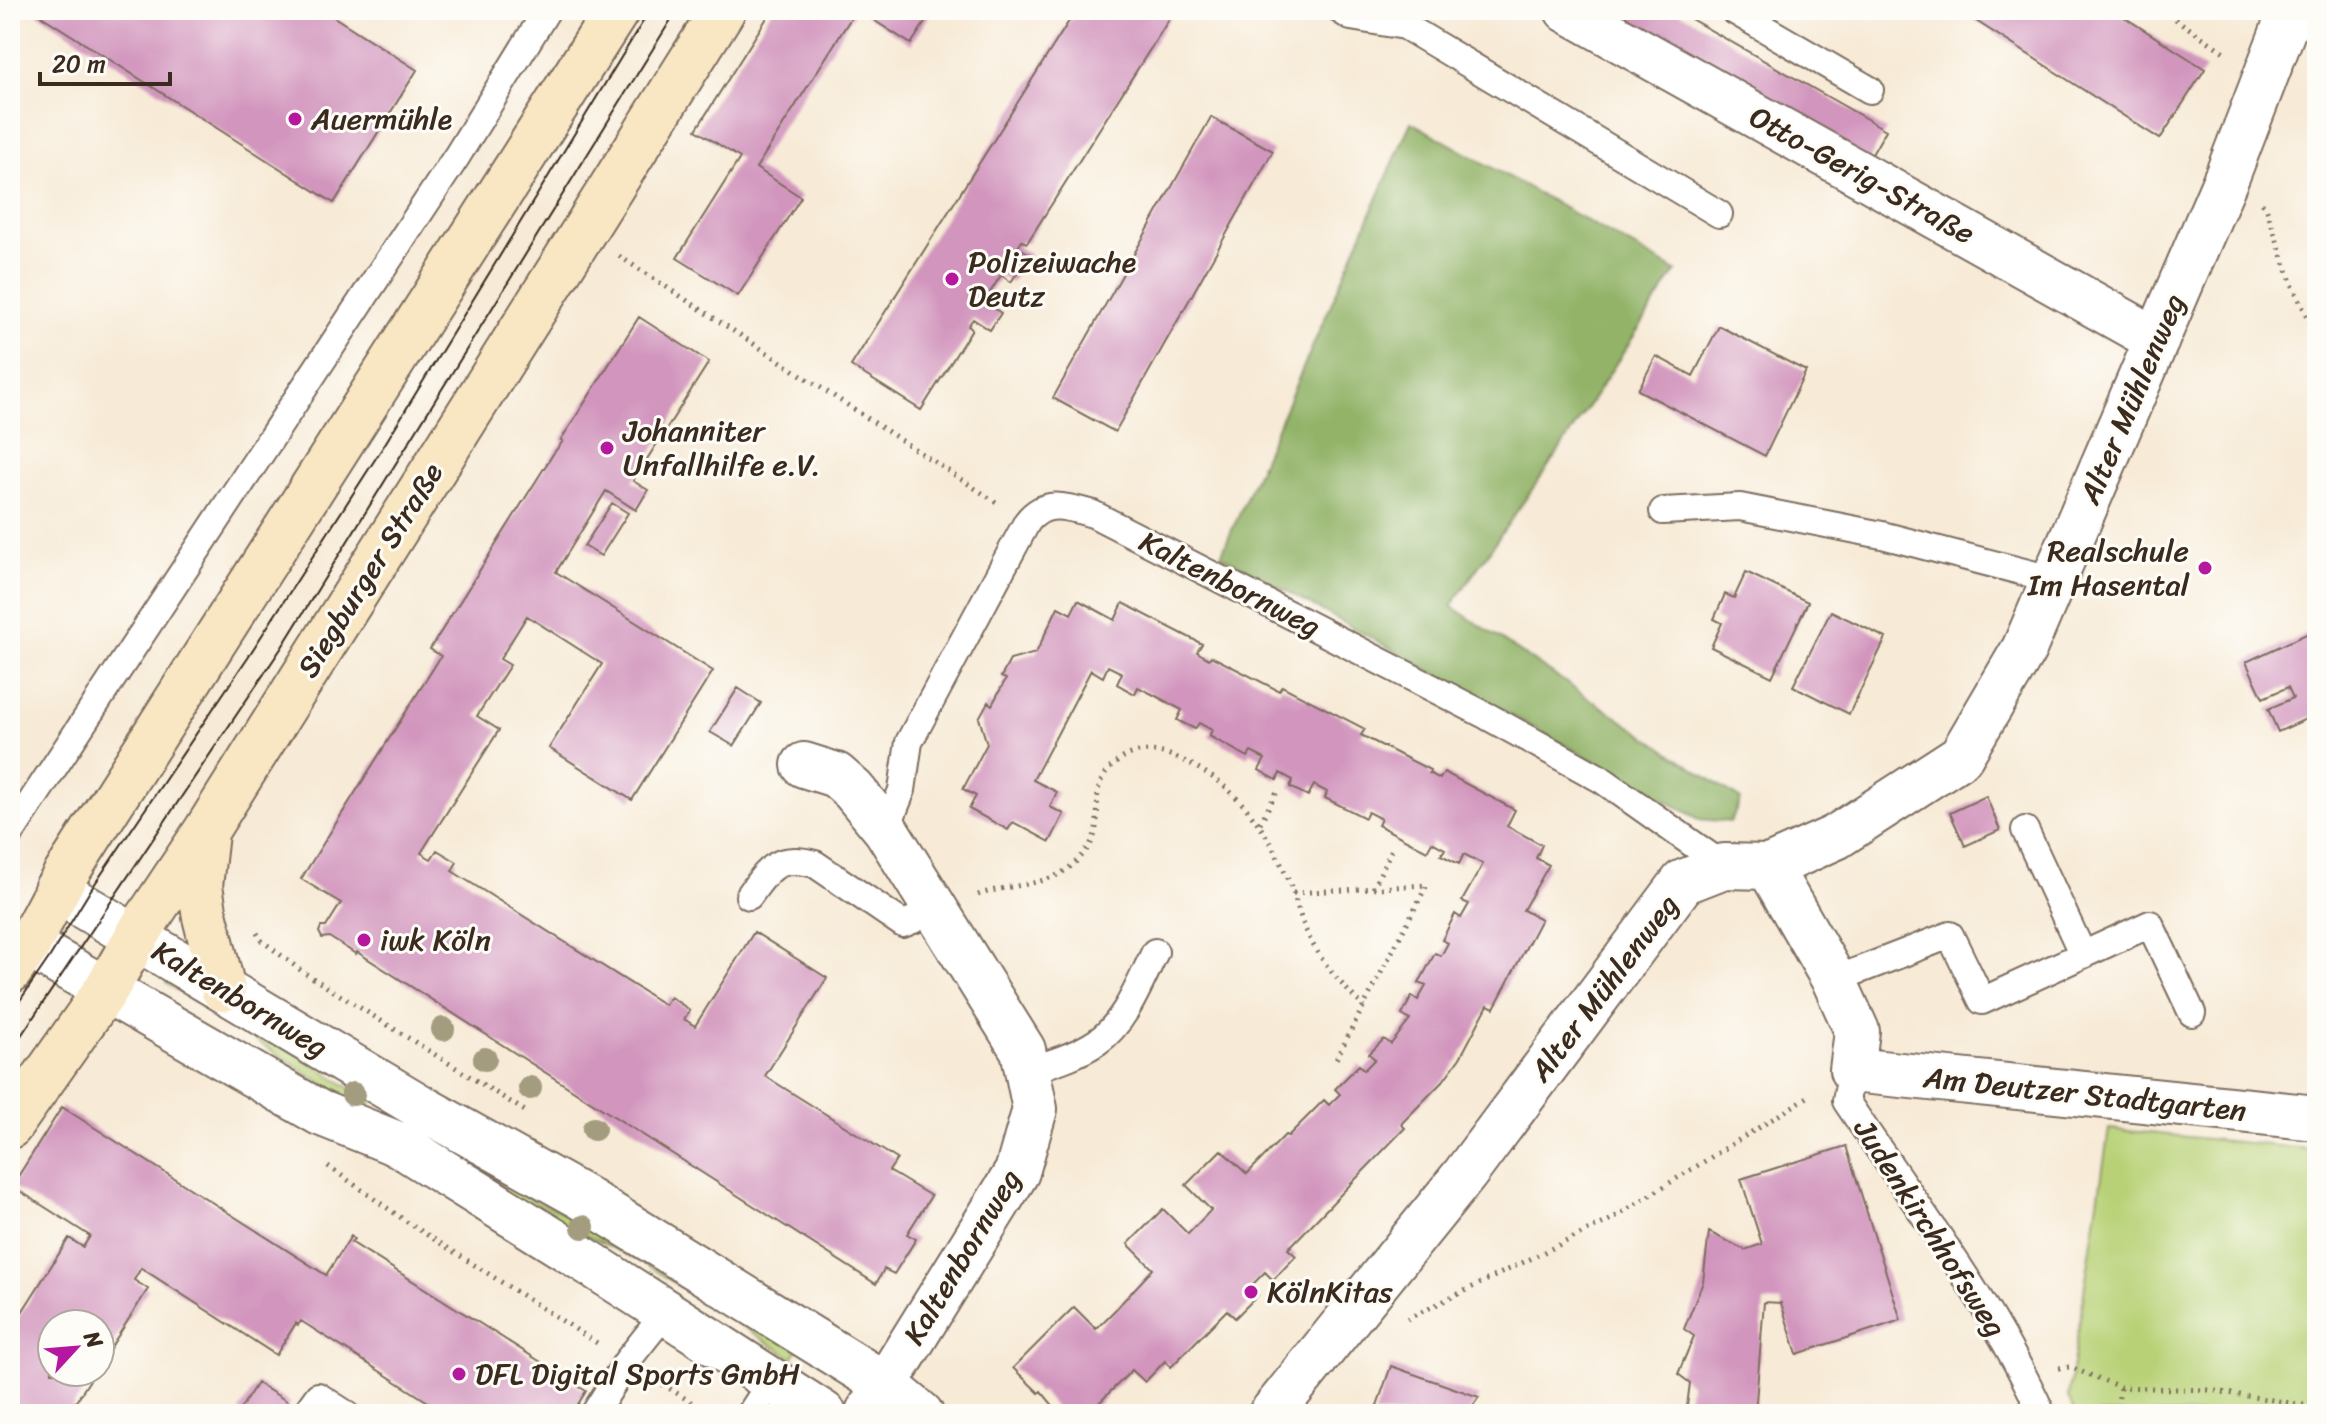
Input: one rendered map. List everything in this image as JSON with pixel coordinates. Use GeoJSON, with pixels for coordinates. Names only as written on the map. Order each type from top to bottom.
{"type":"FeatureCollection","features":[{"type":"Feature","properties":{"kind":"main road"},"geometry":{"type":"LineString","coordinates":[[19,958],[56,890],[617,10]]}},
{"type":"Feature","properties":{"kind":"main road","name":"Siegburger Straße"},"geometry":{"type":"LineString","coordinates":[[10,1126],[105,991],[723,10]]}},
{"type":"Feature","properties":{"kind":"main road"},"geometry":{"type":"LineString","coordinates":[[206,831],[200,886],[223,989]]}},
{"type":"Feature","properties":{"kind":"street","name":"Otto-Gerig-Straße"},"geometry":{"type":"LineString","coordinates":[[1567,10],[2157,340]]}},
{"type":"Feature","properties":{"kind":"street","name":"Alter Mühlenweg"},"geometry":{"type":"LineString","coordinates":[[1271,1414],[1465,1174],[1683,882],[1724,866],[1769,867],[1836,837],[1961,756],[2024,649],[2055,580],[2228,174],[2291,10]]}},
{"type":"Feature","properties":{"kind":"street","name":"Kaltenbornweg"},"geometry":{"type":"LineString","coordinates":[[804,765],[836,775],[853,790],[886,830],[1023,1050],[1035,1109],[1017,1172],[876,1400]]}},
{"type":"Feature","properties":{"kind":"street","name":"Judenkirchhofsweg"},"geometry":{"type":"LineString","coordinates":[[1769,867],[1834,980],[1857,1031],[1852,1070]]}},
{"type":"Feature","properties":{"kind":"street","name":"Kaltenbornweg"},"geometry":{"type":"LineString","coordinates":[[56,890],[424,1109],[582,1197],[876,1400],[921,1414]]}},
{"type":"Feature","properties":{"kind":"street","name":"Kaltenbornweg"},"geometry":{"type":"LineString","coordinates":[[19,958],[105,991],[320,1113],[400,1145],[666,1312],[761,1397],[824,1414]]}},
{"type":"Feature","properties":{"kind":"street","name":"Am Deutzer Stadtgarten"},"geometry":{"type":"LineString","coordinates":[[1852,1070],[2317,1118]]}},
{"type":"Feature","properties":{"kind":"street"},"geometry":{"type":"LineString","coordinates":[[400,1145],[424,1109]]}},
{"type":"Feature","properties":{"kind":"lane"},"geometry":{"type":"LineString","coordinates":[[10,834],[457,156],[547,10]]}},
{"type":"Feature","properties":{"kind":"lane"},"geometry":{"type":"LineString","coordinates":[[1340,10],[1351,17],[1405,26],[1719,214]]}},
{"type":"Feature","properties":{"kind":"lane"},"geometry":{"type":"LineString","coordinates":[[1733,10],[1870,90]]}},
{"type":"Feature","properties":{"kind":"lane","name":"Kaltenbornweg"},"geometry":{"type":"LineString","coordinates":[[1027,522],[1035,511],[1047,506],[1067,507],[1093,514],[1487,716],[1601,779],[1724,866]]}},
{"type":"Feature","properties":{"kind":"lane"},"geometry":{"type":"LineString","coordinates":[[1663,511],[1740,507],[1882,535],[2055,580]]}},
{"type":"Feature","properties":{"kind":"lane"},"geometry":{"type":"LineString","coordinates":[[886,830],[902,790],[909,742],[1027,522]]}},
{"type":"Feature","properties":{"kind":"lane"},"geometry":{"type":"LineString","coordinates":[[2025,830],[2083,955]]}},
{"type":"Feature","properties":{"kind":"lane"},"geometry":{"type":"LineString","coordinates":[[749,896],[768,870],[778,863],[798,859],[815,864],[903,924],[938,910]]}},
{"type":"Feature","properties":{"kind":"lane"},"geometry":{"type":"LineString","coordinates":[[1834,980],[1950,935],[1982,1001],[2150,924],[2192,1013]]}},
{"type":"Feature","properties":{"kind":"lane"},"geometry":{"type":"LineString","coordinates":[[1028,1071],[1079,1053],[1100,1040],[1118,1022],[1155,952]]}},
{"type":"Feature","properties":{"kind":"lane","name":"Judenkirchhofsweg"},"geometry":{"type":"LineString","coordinates":[[1852,1070],[1846,1101],[1985,1308],[2023,1372],[2042,1414]]}},
{"type":"Feature","properties":{"kind":"lane"},"geometry":{"type":"LineString","coordinates":[[594,1414],[627,1361],[666,1312]]}},
{"type":"Feature","properties":{"kind":"lane"},"geometry":{"type":"LineString","coordinates":[[305,1414],[318,1396],[346,1414]]}},
{"type":"Feature","properties":{"kind":"path"},"geometry":{"type":"LineString","coordinates":[[2162,10],[2265,79]]}},
{"type":"Feature","properties":{"kind":"path"},"geometry":{"type":"LineString","coordinates":[[2228,174],[2266,207],[2291,282],[2317,338]]}},
{"type":"Feature","properties":{"kind":"path"},"geometry":{"type":"LineString","coordinates":[[583,232],[1027,522]]}},
{"type":"Feature","properties":{"kind":"path"},"geometry":{"type":"LineString","coordinates":[[938,910],[998,887],[1050,879],[1069,868],[1086,852],[1095,835],[1096,794],[1102,778],[1118,761],[1136,752],[1161,751],[1194,765],[1230,790],[1260,823],[1293,893],[1308,935],[1331,974],[1364,1007]]}},
{"type":"Feature","properties":{"kind":"path"},"geometry":{"type":"LineString","coordinates":[[1260,823],[1279,788]]}},
{"type":"Feature","properties":{"kind":"path"},"geometry":{"type":"LineString","coordinates":[[1373,888],[1392,849]]}},
{"type":"Feature","properties":{"kind":"path"},"geometry":{"type":"LineString","coordinates":[[1293,893],[1427,885],[1334,1063]]}},
{"type":"Feature","properties":{"kind":"path"},"geometry":{"type":"LineString","coordinates":[[1399,1323],[1610,1220],[1852,1070]]}},
{"type":"Feature","properties":{"kind":"path"},"geometry":{"type":"LineString","coordinates":[[319,1160],[407,1222],[710,1414]]}},
{"type":"Feature","properties":{"kind":"path"},"geometry":{"type":"LineString","coordinates":[[2023,1372],[2070,1367],[2120,1387],[2209,1390],[2317,1407]]}},
{"type":"Feature","properties":{"kind":"path"},"geometry":{"type":"LineString","coordinates":[[2117,1414],[2120,1387]]}},
{"type":"Feature","properties":{"kind":"green space"},"geometry":{"type":"Polygon","coordinates":[[[1411,122],[1676,271],[1563,445],[1451,606],[1741,800],[1730,822],[1699,819],[1221,555],[1411,122]]]}},
{"type":"Feature","properties":{"kind":"green space"},"geometry":{"type":"Polygon","coordinates":[[[173,972],[371,1102],[366,1111],[166,983],[173,972]]]}},
{"type":"Feature","properties":{"kind":"green space"},"geometry":{"type":"Polygon","coordinates":[[[2109,1129],[2317,1150],[2317,1414],[2075,1414],[2068,1397],[2109,1129]]]}},
{"type":"Feature","properties":{"kind":"green space"},"geometry":{"type":"Polygon","coordinates":[[[439,1141],[533,1200],[583,1219],[799,1347],[792,1358],[642,1262],[532,1215],[432,1152],[439,1141]]]}},
{"type":"Feature","properties":{"kind":"building","name":"Auermühle"},"geometry":{"type":"Polygon","coordinates":[[[32,10],[323,10],[417,70],[334,203],[32,10]]]}},
{"type":"Feature","properties":{"kind":"building"},"geometry":{"type":"Polygon","coordinates":[[[772,10],[856,10],[756,168],[801,197],[738,296],[677,258],[740,158],[696,130],[772,10]]]}},
{"type":"Feature","properties":{"kind":"building"},"geometry":{"type":"Polygon","coordinates":[[[858,10],[933,10],[911,44],[858,10]]]}},
{"type":"Feature","properties":{"kind":"building"},"geometry":{"type":"Polygon","coordinates":[[[1076,10],[1175,10],[1027,243],[1022,241],[1018,247],[1030,254],[1011,282],[1001,275],[984,302],[1001,313],[990,330],[973,319],[968,326],[972,329],[921,410],[851,366],[1076,10]]]}},
{"type":"Feature","properties":{"kind":"building"},"geometry":{"type":"Polygon","coordinates":[[[1599,10],[1675,10],[1886,130],[1867,163],[1599,10]]]}},
{"type":"Feature","properties":{"kind":"building"},"geometry":{"type":"Polygon","coordinates":[[[1959,10],[2113,10],[2205,69],[2160,139],[1959,10]]]}},
{"type":"Feature","properties":{"kind":"building"},"geometry":{"type":"Polygon","coordinates":[[[1211,117],[1273,151],[1115,432],[1053,398],[1211,117]]]}},
{"type":"Feature","properties":{"kind":"building"},"geometry":{"type":"Polygon","coordinates":[[[639,317],[709,362],[633,481],[648,490],[636,510],[606,491],[556,572],[713,671],[632,800],[549,748],[602,664],[527,616],[500,659],[510,665],[477,716],[499,730],[421,853],[431,859],[437,850],[457,862],[452,871],[665,1005],[670,997],[690,1010],[684,1019],[695,1026],[754,932],[827,978],[765,1076],[897,1159],[889,1171],[931,1196],[907,1234],[916,1239],[894,1274],[884,1269],[876,1284],[357,952],[329,937],[322,938],[319,932],[321,927],[326,927],[341,903],[301,879],[441,656],[430,649],[639,317]]]}},
{"type":"Feature","properties":{"kind":"building"},"geometry":{"type":"Polygon","coordinates":[[[1719,326],[1806,371],[1765,456],[1638,390],[1656,356],[1693,376],[1719,326]]]}},
{"type":"Feature","properties":{"kind":"building"},"geometry":{"type":"Polygon","coordinates":[[[612,503],[628,513],[601,556],[584,546],[612,503]]]}},
{"type":"Feature","properties":{"kind":"building"},"geometry":{"type":"Polygon","coordinates":[[[1746,572],[1808,602],[1772,677],[1711,647],[1722,623],[1714,619],[1725,594],[1734,598],[1746,572]]]}},
{"type":"Feature","properties":{"kind":"building"},"geometry":{"type":"Polygon","coordinates":[[[1078,600],[1115,620],[1123,603],[1202,644],[1197,652],[1209,659],[1211,656],[1279,691],[1282,686],[1365,729],[1361,735],[1430,770],[1429,773],[1440,779],[1444,772],[1515,810],[1507,826],[1542,845],[1536,858],[1549,865],[1523,910],[1541,919],[1494,1008],[1488,1005],[1460,1058],[1443,1081],[1401,1124],[1405,1128],[1288,1249],[1296,1256],[1273,1280],[1265,1272],[1250,1287],[1258,1295],[1235,1318],[1227,1310],[1171,1367],[1165,1361],[1145,1382],[1132,1370],[1088,1414],[1060,1414],[1041,1391],[1039,1393],[1013,1368],[1074,1307],[1096,1329],[1115,1310],[1153,1269],[1128,1244],[1163,1209],[1188,1234],[1211,1210],[1186,1185],[1221,1150],[1247,1174],[1324,1100],[1329,1105],[1340,1094],[1335,1089],[1359,1065],[1364,1070],[1375,1059],[1369,1054],[1384,1039],[1391,1044],[1410,1020],[1402,1015],[1412,996],[1418,1000],[1426,986],[1419,983],[1435,953],[1441,956],[1448,943],[1442,940],[1455,914],[1461,918],[1469,904],[1462,901],[1483,864],[1464,854],[1459,864],[1441,855],[1445,849],[1432,842],[1427,851],[1378,825],[1381,819],[1368,812],[1365,818],[1325,798],[1327,792],[1314,785],[1308,796],[1290,787],[1293,780],[1280,773],[1277,780],[1259,770],[1265,759],[1251,752],[1248,757],[1209,736],[1212,730],[1199,723],[1195,729],[1177,720],[1182,710],[1152,694],[1138,687],[1135,694],[1117,684],[1122,673],[1108,666],[1103,677],[1091,670],[1033,780],[1057,792],[1050,807],[1064,814],[1050,842],[1013,822],[1008,830],[969,809],[976,796],[963,789],[987,744],[979,718],[988,702],[992,705],[1006,679],[1001,677],[1010,660],[1036,653],[1058,607],[1071,614],[1078,600]]]}},
{"type":"Feature","properties":{"kind":"building"},"geometry":{"type":"Polygon","coordinates":[[[1831,611],[1886,638],[1849,714],[1793,686],[1831,611]]]}},
{"type":"Feature","properties":{"kind":"building"},"geometry":{"type":"Polygon","coordinates":[[[2317,629],[2317,672],[2312,675],[2317,686],[2317,714],[2278,732],[2268,709],[2293,698],[2288,687],[2263,698],[2246,662],[2317,629]]]}},
{"type":"Feature","properties":{"kind":"building"},"geometry":{"type":"Polygon","coordinates":[[[738,688],[761,703],[734,746],[710,732],[738,688]]]}},
{"type":"Feature","properties":{"kind":"building"},"geometry":{"type":"Polygon","coordinates":[[[1986,796],[2000,830],[1965,846],[1950,813],[1986,796]]]}},
{"type":"Feature","properties":{"kind":"building"},"geometry":{"type":"Polygon","coordinates":[[[62,1107],[326,1275],[351,1236],[354,1239],[351,1242],[552,1369],[558,1367],[555,1372],[586,1391],[572,1414],[447,1414],[301,1321],[298,1325],[296,1323],[276,1355],[141,1268],[134,1280],[148,1289],[116,1339],[116,1308],[36,1308],[36,1388],[85,1388],[68,1414],[10,1414],[10,1331],[69,1238],[83,1247],[90,1236],[12,1186],[62,1107]]]}},
{"type":"Feature","properties":{"kind":"building"},"geometry":{"type":"Polygon","coordinates":[[[1846,1146],[1901,1320],[1797,1354],[1781,1303],[1764,1302],[1755,1414],[1686,1414],[1690,1383],[1678,1374],[1694,1336],[1684,1329],[1703,1282],[1709,1232],[1745,1250],[1762,1244],[1741,1179],[1846,1146]]]}},
{"type":"Feature","properties":{"kind":"building"},"geometry":{"type":"Polygon","coordinates":[[[1391,1366],[1479,1397],[1467,1414],[1374,1414],[1391,1366]]]}},
{"type":"Feature","properties":{"kind":"building"},"geometry":{"type":"Polygon","coordinates":[[[257,1383],[290,1403],[283,1414],[244,1414],[239,1411],[257,1383]]]}},
{"type":"Feature","properties":{"kind":"tram line"},"geometry":{"type":"LineString","coordinates":[[10,1015],[248,657],[383,447],[650,10]]}},
{"type":"Feature","properties":{"kind":"tram line"},"geometry":{"type":"LineString","coordinates":[[10,1052],[282,647],[677,10]]}},
{"type":"Feature","properties":{"kind":"place","name":"Auermühle"},"geometry":{"type":"Point","coordinates":[295,119]}},
{"type":"Feature","properties":{"kind":"place","name":"Polizeiwache Deutz"},"geometry":{"type":"Point","coordinates":[952,279]}},
{"type":"Feature","properties":{"kind":"place","name":"Johanniter Unfallhilfe e.V."},"geometry":{"type":"Point","coordinates":[607,448]}},
{"type":"Feature","properties":{"kind":"place","name":"Realschule Im Hasental"},"geometry":{"type":"Point","coordinates":[2205,568]}},
{"type":"Feature","properties":{"kind":"place","name":"iwk Köln"},"geometry":{"type":"Point","coordinates":[364,940]}},
{"type":"Feature","properties":{"kind":"place","name":"KölnKitas"},"geometry":{"type":"Point","coordinates":[1251,1292]}},
{"type":"Feature","properties":{"kind":"place","name":"DFL Digital Sports GmbH"},"geometry":{"type":"Point","coordinates":[459,1374]}}]}
